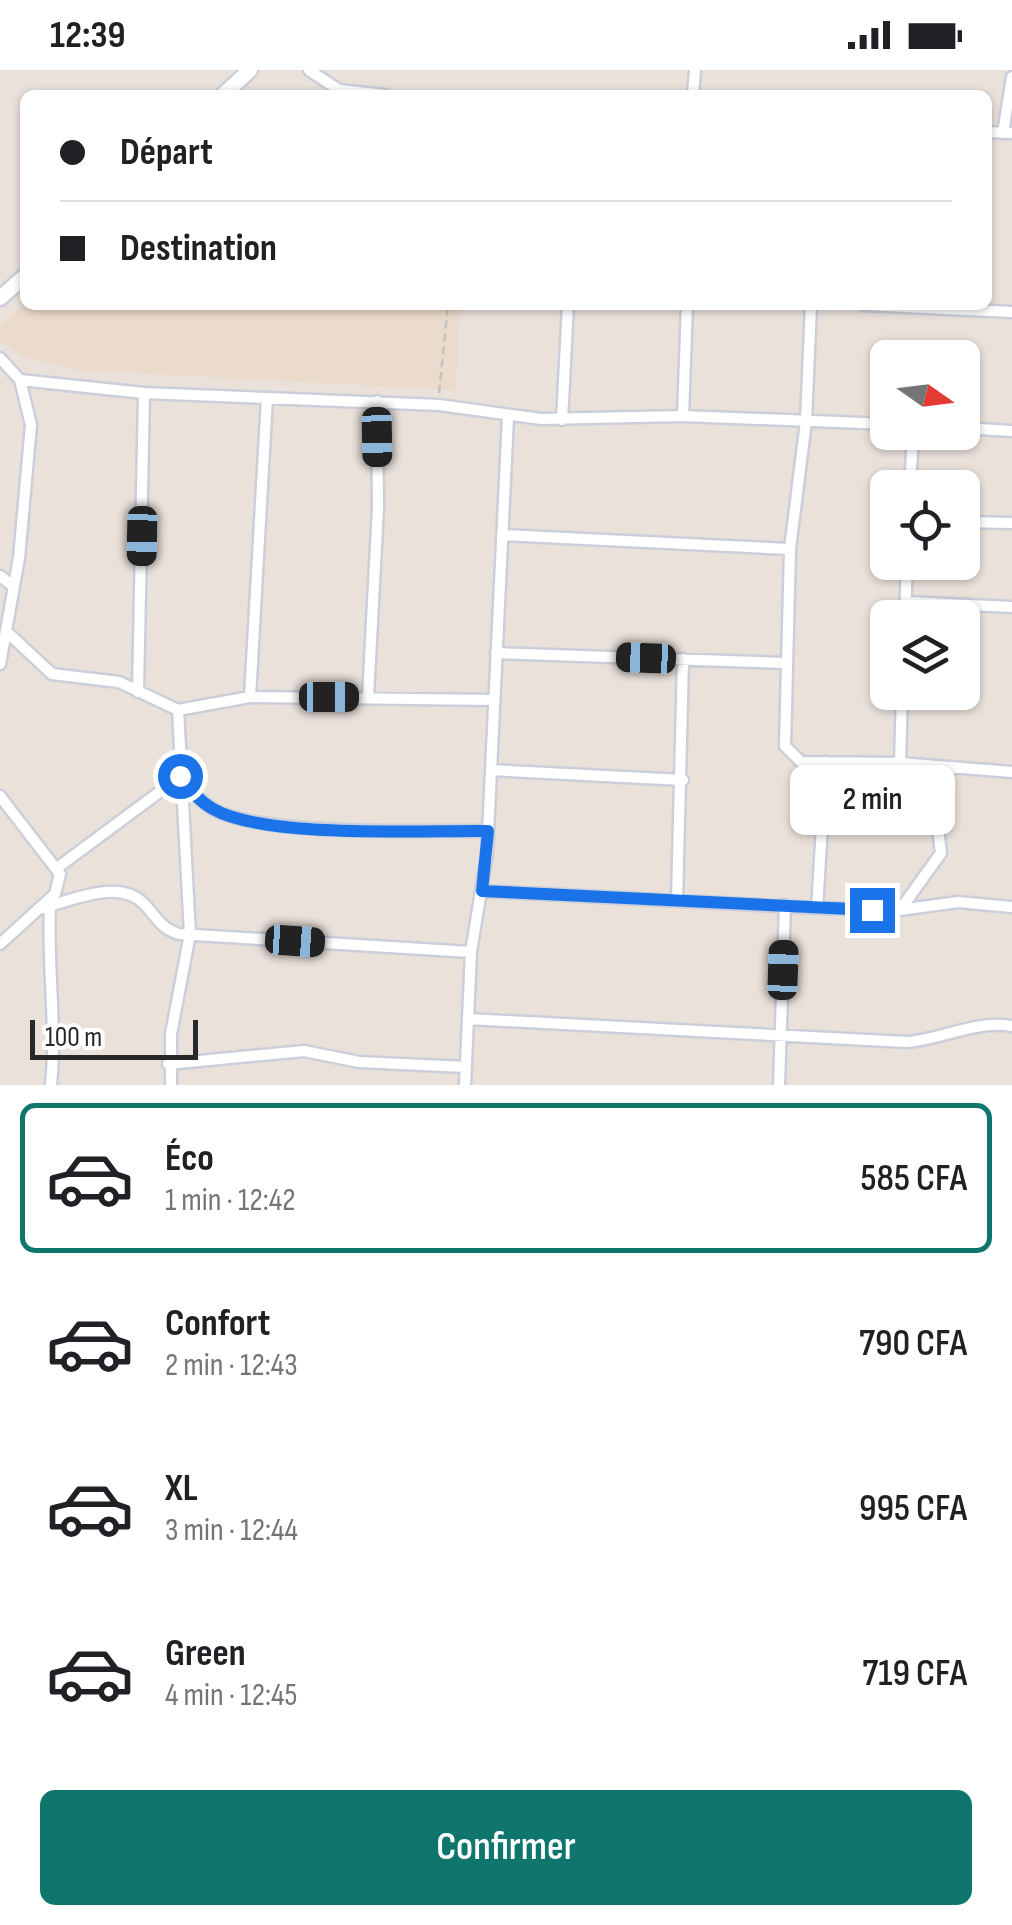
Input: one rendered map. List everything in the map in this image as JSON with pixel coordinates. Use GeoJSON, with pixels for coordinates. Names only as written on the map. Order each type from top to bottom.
{"type":"FeatureCollection","features":[{"type":"Feature","properties":{"kind":"street"},"geometry":{"type":"LineString","coordinates":[[228,90],[250,70]]}},
{"type":"Feature","properties":{"kind":"street"},"geometry":{"type":"LineString","coordinates":[[308,70],[338,90]]}},
{"type":"Feature","properties":{"kind":"street"},"geometry":{"type":"LineString","coordinates":[[1008,133],[1012,77]]}},
{"type":"Feature","properties":{"kind":"street"},"geometry":{"type":"LineString","coordinates":[[0,298],[20,280]]}},
{"type":"Feature","properties":{"kind":"street"},"geometry":{"type":"LineString","coordinates":[[562,420],[568,310]]}},
{"type":"Feature","properties":{"kind":"street"},"geometry":{"type":"LineString","coordinates":[[682,416],[687,310]]}},
{"type":"Feature","properties":{"kind":"street"},"geometry":{"type":"LineString","coordinates":[[811,310],[806,421],[790,549],[785,746],[800,762],[900,763],[1012,772]]}},
{"type":"Feature","properties":{"kind":"street"},"geometry":{"type":"LineString","coordinates":[[970,310],[1012,312]]}},
{"type":"Feature","properties":{"kind":"street"},"geometry":{"type":"LineString","coordinates":[[0,358],[20,380],[31,425],[14,587],[0,664]]}},
{"type":"Feature","properties":{"kind":"street"},"geometry":{"type":"LineString","coordinates":[[20,380],[144,393],[439,405],[508,417],[562,420],[682,416],[870,423]]}},
{"type":"Feature","properties":{"kind":"street"},"geometry":{"type":"LineString","coordinates":[[138,692],[144,393]]}},
{"type":"Feature","properties":{"kind":"street"},"geometry":{"type":"LineString","coordinates":[[250,696],[267,398]]}},
{"type":"Feature","properties":{"kind":"street"},"geometry":{"type":"LineString","coordinates":[[368,697],[378,508],[377,402]]}},
{"type":"Feature","properties":{"kind":"street"},"geometry":{"type":"LineString","coordinates":[[465,1085],[470,952],[482,891],[492,770],[508,417]]}},
{"type":"Feature","properties":{"kind":"street"},"geometry":{"type":"LineString","coordinates":[[980,429],[1012,431]]}},
{"type":"Feature","properties":{"kind":"street"},"geometry":{"type":"LineString","coordinates":[[980,522],[1012,523]]}},
{"type":"Feature","properties":{"kind":"street"},"geometry":{"type":"LineString","coordinates":[[502,536],[790,549]]}},
{"type":"Feature","properties":{"kind":"street"},"geometry":{"type":"LineString","coordinates":[[0,576],[14,587]]}},
{"type":"Feature","properties":{"kind":"street"},"geometry":{"type":"LineString","coordinates":[[980,606],[1012,608]]}},
{"type":"Feature","properties":{"kind":"street"},"geometry":{"type":"LineString","coordinates":[[8,632],[52,674],[112,680],[178,710],[250,696],[494,700]]}},
{"type":"Feature","properties":{"kind":"street"},"geometry":{"type":"LineString","coordinates":[[496,653],[785,663]]}},
{"type":"Feature","properties":{"kind":"street"},"geometry":{"type":"LineString","coordinates":[[677,902],[684,660]]}},
{"type":"Feature","properties":{"kind":"street"},"geometry":{"type":"LineString","coordinates":[[171,1085],[168,1064],[190,934],[178,710]]}},
{"type":"Feature","properties":{"kind":"street"},"geometry":{"type":"LineString","coordinates":[[900,763],[901,710]]}},
{"type":"Feature","properties":{"kind":"street"},"geometry":{"type":"LineString","coordinates":[[817,908],[826,762]]}},
{"type":"Feature","properties":{"kind":"street"},"geometry":{"type":"LineString","coordinates":[[900,910],[942,854],[938,828],[949,768]]}},
{"type":"Feature","properties":{"kind":"street"},"geometry":{"type":"LineString","coordinates":[[492,770],[682,780]]}},
{"type":"Feature","properties":{"kind":"street"},"geometry":{"type":"LineString","coordinates":[[180,776],[193,794],[213,809],[263,824],[488,831]]}},
{"type":"Feature","properties":{"kind":"street"},"geometry":{"type":"LineString","coordinates":[[57,868],[180,776]]}},
{"type":"Feature","properties":{"kind":"street"},"geometry":{"type":"LineString","coordinates":[[0,796],[60,874],[54,894],[44,908],[0,944]]}},
{"type":"Feature","properties":{"kind":"street"},"geometry":{"type":"LineString","coordinates":[[44,908],[121,891],[140,900],[166,930],[470,952]]}},
{"type":"Feature","properties":{"kind":"street"},"geometry":{"type":"LineString","coordinates":[[482,891],[817,908],[900,910],[958,902],[1012,908]]}},
{"type":"Feature","properties":{"kind":"street"},"geometry":{"type":"LineString","coordinates":[[778,1085],[785,905]]}},
{"type":"Feature","properties":{"kind":"street"},"geometry":{"type":"LineString","coordinates":[[44,908],[55,1011],[51,1085]]}},
{"type":"Feature","properties":{"kind":"street"},"geometry":{"type":"LineString","coordinates":[[468,1019],[906,1042],[946,1036],[983,1022],[1012,1026]]}},
{"type":"Feature","properties":{"kind":"street"},"geometry":{"type":"LineString","coordinates":[[168,1064],[304,1051],[359,1062],[466,1067]]}},
{"type":"Feature","properties":{"kind":"path"},"geometry":{"type":"LineString","coordinates":[[439,405],[448,310]]}},
{"type":"Feature","properties":{"kind":"shaded area"},"geometry":{"type":"Polygon","coordinates":[[[20,308],[460,310],[456,390],[74,370],[25,358],[0,341],[0,326],[20,308]]]}},
{"type":"Feature","properties":{"kind":"route"},"geometry":{"type":"LineString","coordinates":[[180,776],[193,794],[213,809],[263,824],[488,831],[482,891],[872,910]]}}]}
